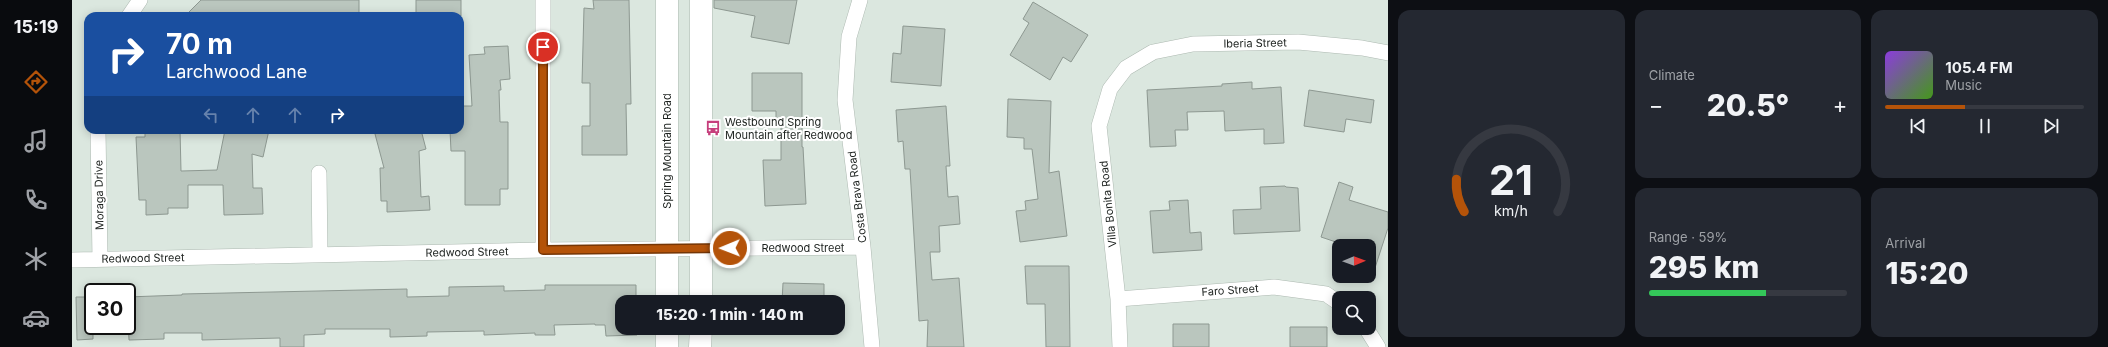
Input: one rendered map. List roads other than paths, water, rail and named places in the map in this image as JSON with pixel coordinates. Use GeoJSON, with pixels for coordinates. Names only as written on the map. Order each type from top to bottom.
{"type":"FeatureCollection","features":[{"type":"Feature","properties":{"kind":"main road","name":"Spring Mountain Road"},"geometry":{"type":"LineString","coordinates":[[667,0],[667,295]]}},
{"type":"Feature","properties":{"kind":"main road"},"geometry":{"type":"LineString","coordinates":[[701,0],[701,295]]}},
{"type":"Feature","properties":{"kind":"main road"},"geometry":{"type":"LineString","coordinates":[[667,335],[667,347]]}},
{"type":"Feature","properties":{"kind":"main road"},"geometry":{"type":"LineString","coordinates":[[700,335],[700,347]]}},
{"type":"Feature","properties":{"kind":"street"},"geometry":{"type":"LineString","coordinates":[[131,12],[140,0]]}},
{"type":"Feature","properties":{"kind":"street"},"geometry":{"type":"LineString","coordinates":[[543,0],[543,250]]}},
{"type":"Feature","properties":{"kind":"street","name":"Costa Brava Road"},"geometry":{"type":"LineString","coordinates":[[860,0],[849,37],[845,100],[863,247],[872,347]]}},
{"type":"Feature","properties":{"kind":"street","name":"Iberia Street"},"geometry":{"type":"LineString","coordinates":[[1126,68],[1154,52],[1193,44],[1298,42],[1362,48],[1388,53]]}},
{"type":"Feature","properties":{"kind":"street","name":"Villa Bonita Road"},"geometry":{"type":"LineString","coordinates":[[1120,347],[1118,298],[1099,126],[1110,89],[1126,68]]}},
{"type":"Feature","properties":{"kind":"street","name":"Moraga Drive"},"geometry":{"type":"LineString","coordinates":[[98,134],[100,259]]}},
{"type":"Feature","properties":{"kind":"street"},"geometry":{"type":"LineString","coordinates":[[319,173],[320,255]]}},
{"type":"Feature","properties":{"kind":"street","name":"Redwood Street"},"geometry":{"type":"LineString","coordinates":[[72,260],[543,250],[863,247]]}},
{"type":"Feature","properties":{"kind":"street","name":"Faro Street"},"geometry":{"type":"LineString","coordinates":[[1118,298],[1274,287],[1326,294],[1332,298]]}},
{"type":"Feature","properties":{"kind":"street"},"geometry":{"type":"LineString","coordinates":[[1370,335],[1378,347]]}},
{"type":"Feature","properties":{"kind":"place","name":"Westbound Spring Mountain after Redwood"},"geometry":{"type":"Point","coordinates":[713,128]}}]}
